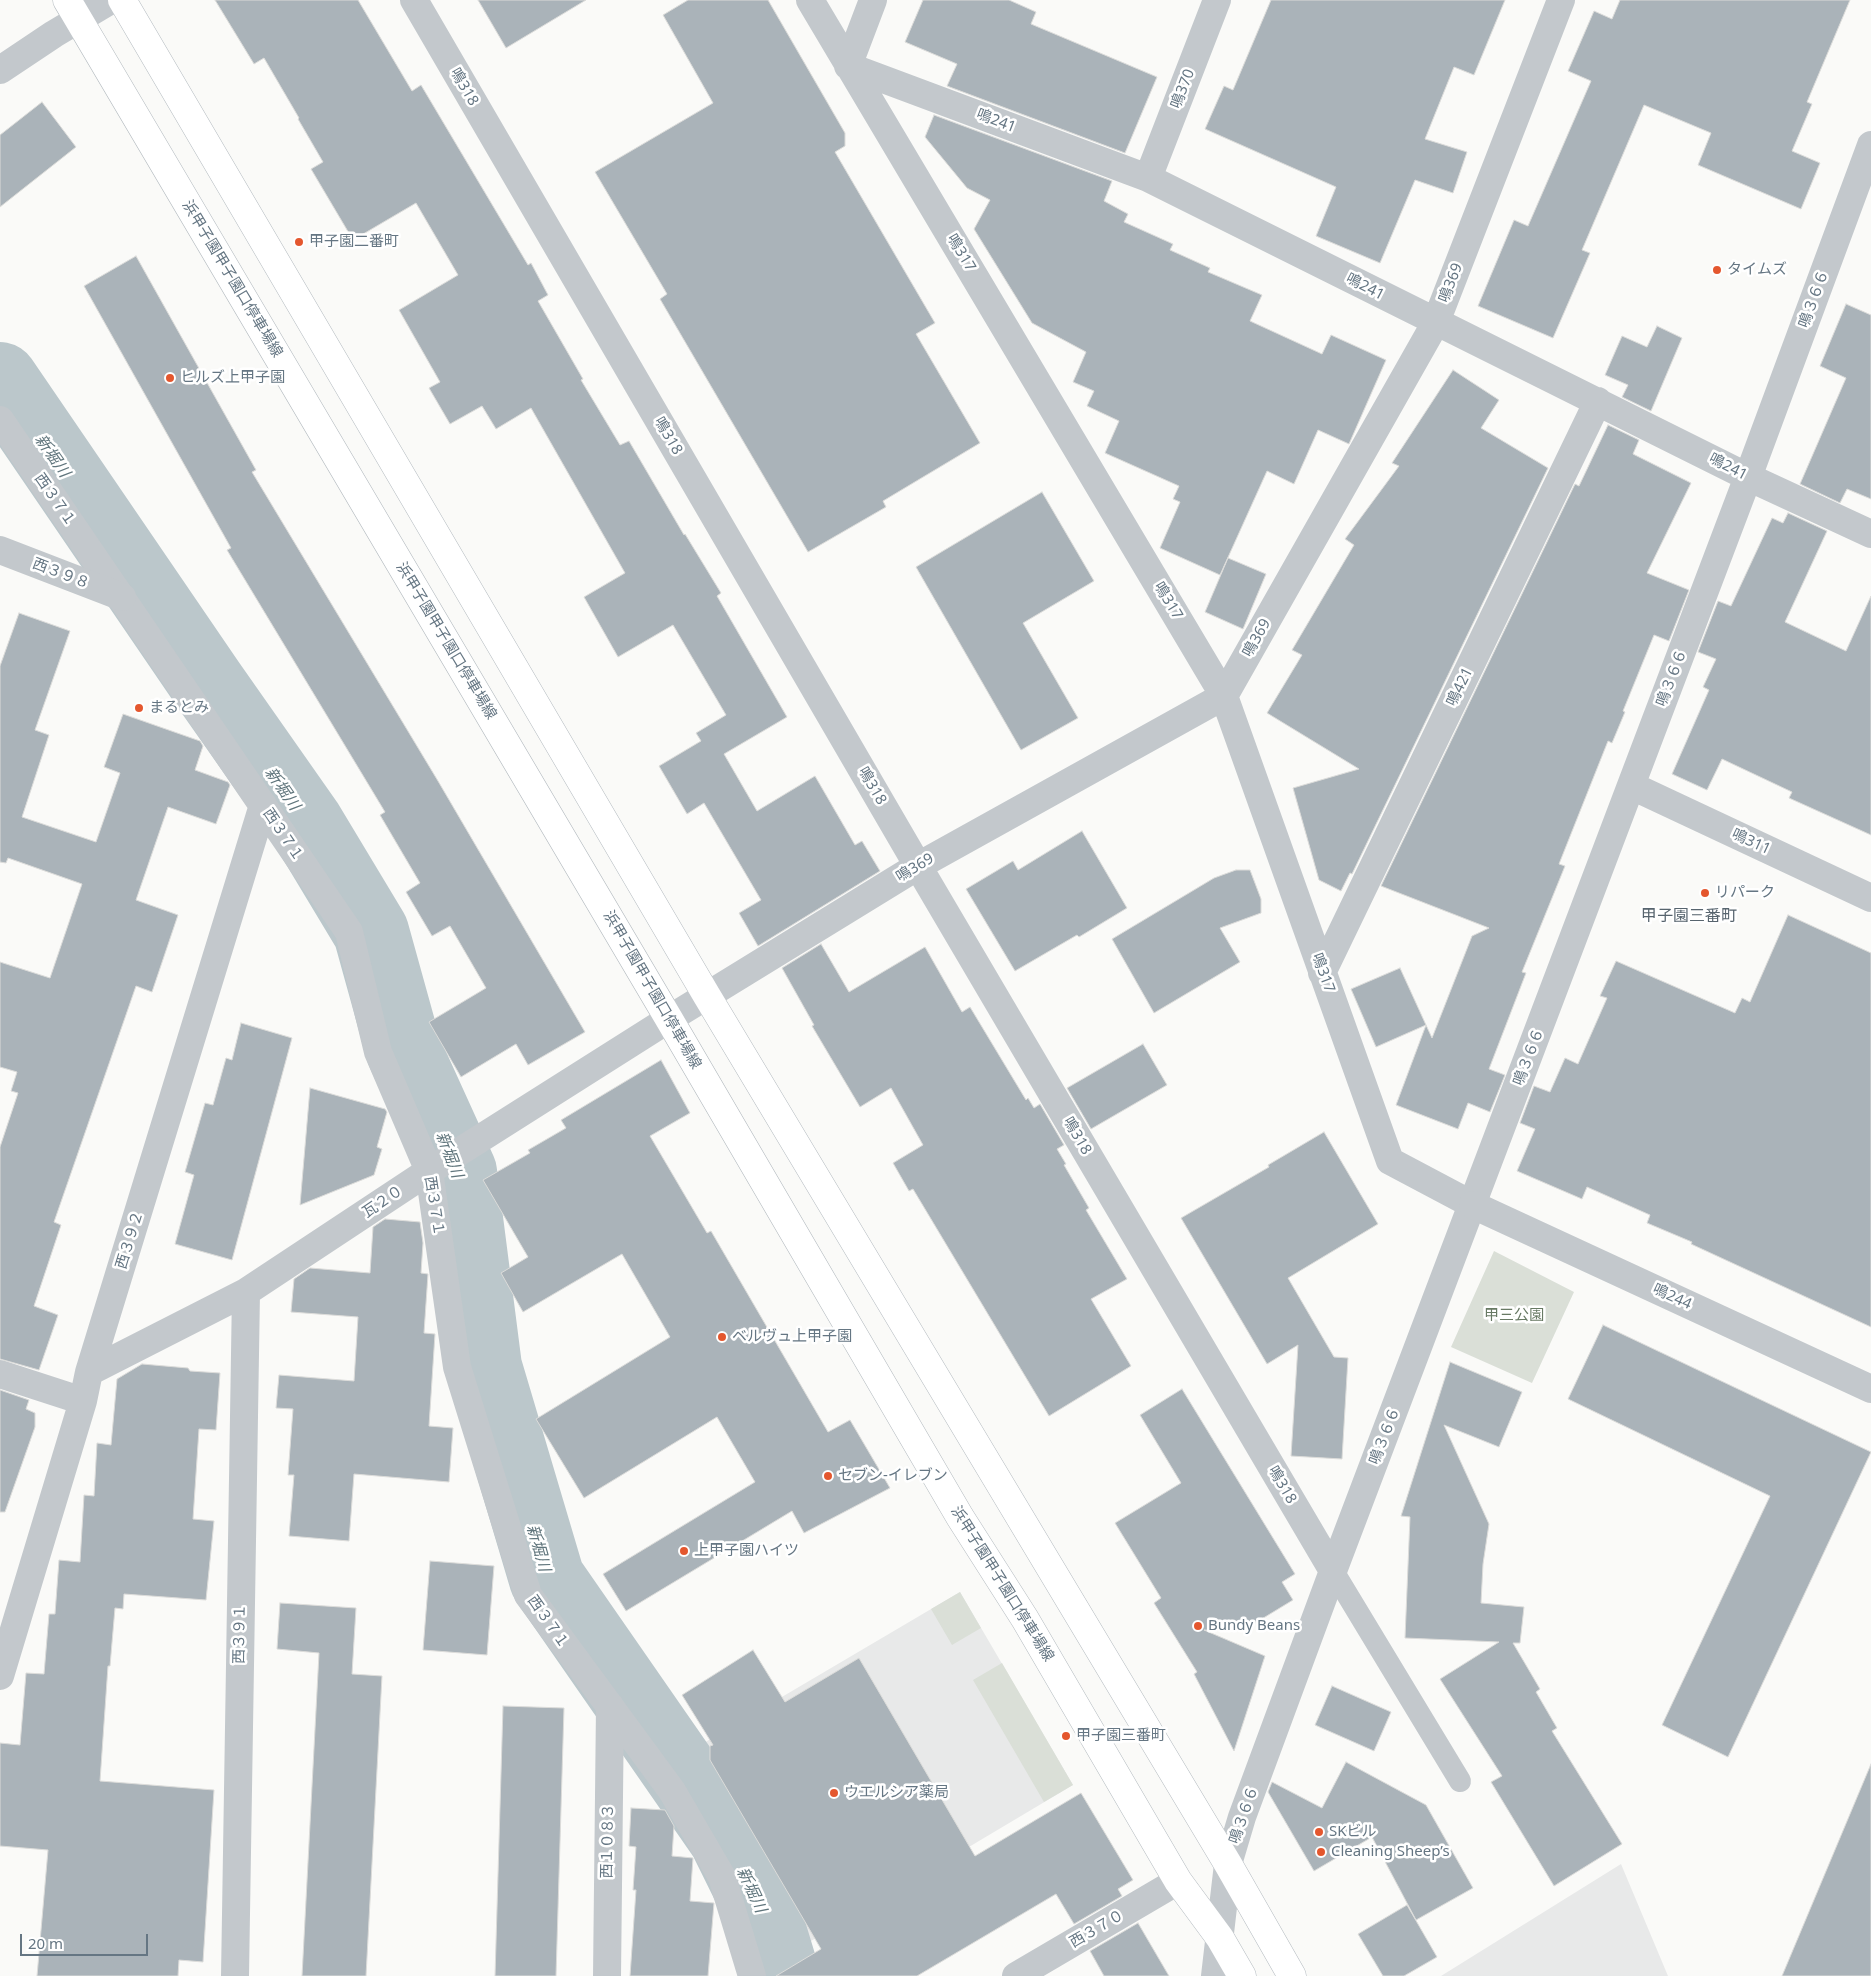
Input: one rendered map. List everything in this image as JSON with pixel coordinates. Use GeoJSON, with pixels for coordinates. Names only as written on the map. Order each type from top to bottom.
{"type":"FeatureCollection","features":[{"type":"Feature","properties":{"kind":"main road"},"geometry":{"type":"LineString","coordinates":[[122,0],[707,996],[1228,1864],[1292,1976]]}},
{"type":"Feature","properties":{"kind":"main road","name":"浜甲子園甲子園口停車場線"},"geometry":{"type":"LineString","coordinates":[[72,10],[669,1019],[960,1517],[1025,1619],[1178,1881],[1220,1938],[1242,1976]]}},
{"type":"Feature","properties":{"kind":"street"},"geometry":{"type":"LineString","coordinates":[[0,70],[72,10],[111,0]]}},
{"type":"Feature","properties":{"kind":"street","name":"鳴318"},"geometry":{"type":"LineString","coordinates":[[414,0],[918,866],[1333,1571]]}},
{"type":"Feature","properties":{"kind":"street","name":"鳴317"},"geometry":{"type":"LineString","coordinates":[[810,0],[1224,696],[1390,1161],[1473,1205]]}},
{"type":"Feature","properties":{"kind":"street"},"geometry":{"type":"LineString","coordinates":[[848,66],[873,0]]}},
{"type":"Feature","properties":{"kind":"street","name":"鳴370"},"geometry":{"type":"LineString","coordinates":[[1148,178],[1217,0]]}},
{"type":"Feature","properties":{"kind":"street","name":"鳴369"},"geometry":{"type":"LineString","coordinates":[[669,1019],[918,866],[1224,696],[1436,322],[1561,0]]}},
{"type":"Feature","properties":{"kind":"street","name":"鳴241"},"geometry":{"type":"LineString","coordinates":[[848,66],[1148,178],[1748,477],[1871,534]]}},
{"type":"Feature","properties":{"kind":"street","name":"鳴３６６"},"geometry":{"type":"LineString","coordinates":[[1215,1976],[1228,1864],[1242,1817],[1333,1571],[1632,786],[1871,145]]}},
{"type":"Feature","properties":{"kind":"street","name":"鳴421"},"geometry":{"type":"LineString","coordinates":[[1322,973],[1598,401]]}},
{"type":"Feature","properties":{"kind":"street","name":"西３７１"},"geometry":{"type":"LineString","coordinates":[[0,420],[349,932],[378,1052],[435,1167],[457,1367],[528,1595],[672,1791],[722,1877],[752,1976]]}},
{"type":"Feature","properties":{"kind":"street","name":"西３９８"},"geometry":{"type":"LineString","coordinates":[[1,553],[122,597]]}},
{"type":"Feature","properties":{"kind":"street","name":"鳴311"},"geometry":{"type":"LineString","coordinates":[[1632,786],[1871,898]]}},
{"type":"Feature","properties":{"kind":"street","name":"西３９２"},"geometry":{"type":"LineString","coordinates":[[0,1676],[83,1401],[89,1372],[263,805]]}},
{"type":"Feature","properties":{"kind":"street","name":"瓦２０"},"geometry":{"type":"LineString","coordinates":[[89,1372],[246,1292],[435,1167],[669,1019]]}},
{"type":"Feature","properties":{"kind":"street","name":"鳴244"},"geometry":{"type":"LineString","coordinates":[[1473,1205],[1871,1389]]}},
{"type":"Feature","properties":{"kind":"street","name":"西３９１"},"geometry":{"type":"LineString","coordinates":[[235,1976],[246,1292]]}},
{"type":"Feature","properties":{"kind":"street"},"geometry":{"type":"LineString","coordinates":[[0,1374],[83,1401]]}},
{"type":"Feature","properties":{"kind":"street","name":"西１０８３"},"geometry":{"type":"LineString","coordinates":[[607,1976],[610,1706]]}},
{"type":"Feature","properties":{"kind":"street","name":"西３７０"},"geometry":{"type":"LineString","coordinates":[[1016,1976],[1178,1881]]}},
{"type":"Feature","properties":{"kind":"lane"},"geometry":{"type":"LineString","coordinates":[[1333,1571],[1460,1782]]}},
{"type":"Feature","properties":{"kind":"shaded area"},"geometry":{"type":"Polygon","coordinates":[[[960,1592],[1073,1785],[811,1941],[697,1747],[960,1592]]]}},
{"type":"Feature","properties":{"kind":"shaded area"},"geometry":{"type":"Polygon","coordinates":[[[1621,1864],[1668,1976],[1441,1976],[1621,1864]]]}},
{"type":"Feature","properties":{"kind":"green space","name":"甲三公園"},"geometry":{"type":"Polygon","coordinates":[[[1494,1251],[1574,1292],[1532,1383],[1451,1347],[1494,1251]]]}},
{"type":"Feature","properties":{"kind":"green space"},"geometry":{"type":"Polygon","coordinates":[[[960,1592],[981,1628],[952,1645],[931,1609],[960,1592]]]}},
{"type":"Feature","properties":{"kind":"green space"},"geometry":{"type":"Polygon","coordinates":[[[1002,1663],[1073,1785],[1044,1802],[973,1680],[1002,1663]]]}},
{"type":"Feature","properties":{"kind":"building"},"geometry":{"type":"Polygon","coordinates":[[[215,0],[358,0],[412,91],[421,85],[528,265],[531,263],[548,295],[538,301],[583,379],[581,380],[620,445],[629,441],[684,535],[721,593],[717,596],[787,717],[724,754],[757,811],[815,776],[855,845],[862,841],[880,871],[758,946],[739,913],[761,900],[704,803],[687,814],[659,766],[701,741],[696,733],[726,715],[673,625],[618,657],[584,597],[625,573],[531,408],[496,429],[482,406],[450,424],[429,388],[440,382],[399,310],[458,275],[416,203],[353,240],[311,169],[323,162],[299,118],[264,58],[254,64],[215,0]]]}},
{"type":"Feature","properties":{"kind":"building"},"geometry":{"type":"Polygon","coordinates":[[[478,0],[586,0],[506,48],[478,0]]]}},
{"type":"Feature","properties":{"kind":"building"},"geometry":{"type":"Polygon","coordinates":[[[688,0],[768,0],[845,133],[845,146],[835,152],[935,323],[916,334],[980,443],[883,501],[886,507],[808,552],[660,299],[667,294],[595,172],[713,103],[663,15],[688,0]]]}},
{"type":"Feature","properties":{"kind":"building"},"geometry":{"type":"Polygon","coordinates":[[[923,0],[1009,0],[1036,12],[1031,24],[1157,77],[1125,153],[947,86],[957,64],[905,42],[923,0]]]}},
{"type":"Feature","properties":{"kind":"building"},"geometry":{"type":"Polygon","coordinates":[[[1271,0],[1505,0],[1474,75],[1454,67],[1425,139],[1467,152],[1453,193],[1415,180],[1380,263],[1316,236],[1336,187],[1205,129],[1224,86],[1233,90],[1271,0]]]}},
{"type":"Feature","properties":{"kind":"building"},"geometry":{"type":"Polygon","coordinates":[[[1620,0],[1850,0],[1807,102],[1812,104],[1792,151],[1820,163],[1801,209],[1698,165],[1711,133],[1644,105],[1582,250],[1590,253],[1553,338],[1478,306],[1514,220],[1528,226],[1591,81],[1568,71],[1594,11],[1612,19],[1620,0]]]}},
{"type":"Feature","properties":{"kind":"building"},"geometry":{"type":"Polygon","coordinates":[[[42,102],[76,147],[0,207],[0,135],[42,102]]]}},
{"type":"Feature","properties":{"kind":"building"},"geometry":{"type":"Polygon","coordinates":[[[934,115],[1112,181],[1104,201],[1128,214],[1124,222],[1173,244],[1170,250],[1210,268],[1208,272],[1262,295],[1250,321],[1322,354],[1331,335],[1386,360],[1349,444],[1318,430],[1294,484],[1267,471],[1220,575],[1160,548],[1180,502],[1173,499],[1179,486],[1105,453],[1119,421],[1087,406],[1094,391],[1073,382],[1086,352],[1032,323],[974,229],[990,200],[967,188],[925,137],[934,115]]]}},
{"type":"Feature","properties":{"kind":"building"},"geometry":{"type":"Polygon","coordinates":[[[136,256],[256,470],[252,472],[438,781],[585,1032],[528,1065],[516,1044],[461,1077],[429,1022],[486,988],[450,926],[432,936],[406,892],[420,883],[380,815],[385,812],[227,550],[231,548],[84,286],[136,256]]]}},
{"type":"Feature","properties":{"kind":"building"},"geometry":{"type":"Polygon","coordinates":[[[1846,304],[1871,315],[1871,499],[1847,489],[1840,503],[1800,484],[1846,378],[1820,366],[1846,304]]]}},
{"type":"Feature","properties":{"kind":"building"},"geometry":{"type":"Polygon","coordinates":[[[1657,326],[1682,338],[1651,411],[1622,397],[1628,385],[1605,375],[1622,336],[1647,347],[1657,326]]]}},
{"type":"Feature","properties":{"kind":"building"},"geometry":{"type":"Polygon","coordinates":[[[1453,370],[1499,400],[1481,428],[1548,468],[1352,874],[1350,873],[1341,891],[1319,880],[1293,788],[1359,769],[1267,713],[1302,655],[1292,650],[1354,545],[1345,539],[1399,466],[1392,463],[1453,370]]]}},
{"type":"Feature","properties":{"kind":"building"},"geometry":{"type":"Polygon","coordinates":[[[1608,425],[1639,440],[1633,454],[1691,483],[1647,573],[1689,590],[1669,641],[1654,635],[1623,711],[1625,712],[1612,743],[1608,741],[1559,864],[1565,866],[1522,972],[1526,973],[1489,1069],[1505,1075],[1490,1112],[1468,1103],[1458,1129],[1396,1105],[1426,1025],[1432,1038],[1472,936],[1489,928],[1381,886],[1575,484],[1579,486],[1608,425]]]}},
{"type":"Feature","properties":{"kind":"building"},"geometry":{"type":"Polygon","coordinates":[[[1042,492],[1094,581],[1023,623],[1078,718],[1021,750],[916,567],[1042,492]]]}},
{"type":"Feature","properties":{"kind":"building"},"geometry":{"type":"Polygon","coordinates":[[[1788,513],[1827,531],[1785,622],[1846,651],[1871,596],[1871,835],[1789,798],[1792,792],[1722,759],[1707,790],[1672,774],[1709,690],[1703,687],[1716,659],[1698,652],[1718,601],[1731,606],[1772,518],[1783,523],[1788,513]]]}},
{"type":"Feature","properties":{"kind":"building"},"geometry":{"type":"Polygon","coordinates":[[[1228,558],[1266,574],[1243,629],[1205,612],[1228,558]]]}},
{"type":"Feature","properties":{"kind":"building"},"geometry":{"type":"Polygon","coordinates":[[[19,613],[70,631],[35,730],[49,735],[22,817],[96,842],[120,773],[104,767],[123,714],[200,741],[203,746],[195,770],[228,782],[230,785],[216,824],[168,807],[136,900],[178,915],[152,992],[136,986],[54,1222],[61,1225],[34,1306],[58,1315],[39,1370],[0,1359],[0,1147],[18,1093],[11,1091],[17,1072],[0,1067],[0,962],[50,978],[82,884],[8,858],[6,863],[0,862],[0,666],[19,613]]]}},
{"type":"Feature","properties":{"kind":"building"},"geometry":{"type":"Polygon","coordinates":[[[1082,831],[1127,908],[1079,937],[1077,935],[1015,971],[966,889],[1013,861],[1018,870],[1082,831]]]}},
{"type":"Feature","properties":{"kind":"building"},"geometry":{"type":"Polygon","coordinates":[[[1236,870],[1250,870],[1261,899],[1261,913],[1220,928],[1240,962],[1154,1013],[1112,939],[1214,878],[1236,870]]]}},
{"type":"Feature","properties":{"kind":"building"},"geometry":{"type":"Polygon","coordinates":[[[1788,915],[1871,953],[1871,1327],[1691,1244],[1692,1242],[1647,1223],[1650,1215],[1587,1187],[1582,1199],[1517,1171],[1535,1129],[1520,1123],[1534,1086],[1550,1092],[1565,1058],[1578,1064],[1607,998],[1600,996],[1616,961],[1735,1013],[1742,998],[1750,1002],[1788,915]]]}},
{"type":"Feature","properties":{"kind":"building"},"geometry":{"type":"Polygon","coordinates":[[[821,944],[849,992],[925,947],[962,1012],[970,1007],[1026,1100],[1028,1098],[1034,1108],[1040,1104],[1064,1145],[1057,1149],[1066,1164],[1064,1165],[1089,1208],[1086,1210],[1127,1279],[1091,1299],[1131,1366],[1049,1416],[913,1189],[909,1191],[893,1163],[923,1145],[891,1088],[860,1107],[812,1026],[814,1025],[782,968],[821,944]]]}},
{"type":"Feature","properties":{"kind":"building"},"geometry":{"type":"Polygon","coordinates":[[[1400,968],[1426,1025],[1376,1047],[1351,989],[1400,968]]]}},
{"type":"Feature","properties":{"kind":"building"},"geometry":{"type":"Polygon","coordinates":[[[241,1023],[292,1038],[232,1260],[175,1244],[194,1175],[185,1172],[205,1103],[213,1105],[226,1058],[232,1060],[241,1023]]]}},
{"type":"Feature","properties":{"kind":"building"},"geometry":{"type":"Polygon","coordinates":[[[1143,1044],[1167,1085],[1091,1129],[1067,1088],[1143,1044]]]}},
{"type":"Feature","properties":{"kind":"building"},"geometry":{"type":"Polygon","coordinates":[[[661,1060],[690,1113],[650,1136],[707,1233],[711,1231],[828,1432],[850,1420],[890,1488],[804,1533],[792,1511],[626,1611],[603,1574],[755,1482],[717,1417],[584,1498],[536,1419],[670,1337],[622,1254],[523,1312],[501,1273],[528,1257],[483,1180],[530,1153],[528,1150],[566,1128],[561,1120],[661,1060]]]}},
{"type":"Feature","properties":{"kind":"building"},"geometry":{"type":"Polygon","coordinates":[[[310,1088],[385,1109],[387,1112],[377,1147],[382,1149],[374,1175],[300,1205],[310,1088]]]}},
{"type":"Feature","properties":{"kind":"building"},"geometry":{"type":"Polygon","coordinates":[[[1324,1132],[1378,1224],[1288,1278],[1334,1357],[1348,1358],[1342,1459],[1291,1456],[1298,1345],[1267,1364],[1181,1218],[1269,1167],[1268,1165],[1324,1132]]]}},
{"type":"Feature","properties":{"kind":"building"},"geometry":{"type":"Polygon","coordinates":[[[385,1219],[420,1222],[423,1243],[421,1273],[428,1274],[424,1333],[435,1334],[429,1426],[453,1428],[449,1482],[354,1474],[349,1541],[289,1536],[294,1475],[288,1475],[293,1409],[276,1408],[279,1375],[354,1381],[358,1317],[291,1312],[294,1279],[310,1268],[370,1273],[373,1227],[385,1219]]]}},
{"type":"Feature","properties":{"kind":"building"},"geometry":{"type":"Polygon","coordinates":[[[1603,1325],[1871,1452],[1728,1757],[1662,1725],[1770,1496],[1568,1399],[1603,1325]]]}},
{"type":"Feature","properties":{"kind":"building"},"geometry":{"type":"Polygon","coordinates":[[[1450,1362],[1522,1392],[1499,1447],[1444,1425],[1489,1524],[1483,1564],[1481,1603],[1524,1607],[1520,1643],[1513,1643],[1540,1689],[1536,1692],[1557,1728],[1552,1731],[1622,1844],[1554,1886],[1491,1782],[1502,1776],[1440,1679],[1499,1642],[1405,1638],[1410,1517],[1401,1516],[1450,1362]]]}},
{"type":"Feature","properties":{"kind":"building"},"geometry":{"type":"Polygon","coordinates":[[[142,1364],[220,1373],[216,1430],[199,1429],[193,1519],[214,1521],[206,1600],[124,1594],[123,1609],[115,1608],[110,1666],[108,1666],[100,1781],[214,1790],[203,1962],[179,1960],[178,1976],[37,1976],[48,1850],[0,1846],[0,1743],[20,1745],[26,1673],[44,1674],[49,1614],[55,1614],[59,1560],[80,1562],[84,1495],[94,1496],[97,1443],[111,1445],[117,1379],[142,1364]]]}},
{"type":"Feature","properties":{"kind":"building"},"geometry":{"type":"Polygon","coordinates":[[[1182,1389],[1295,1574],[1282,1582],[1293,1600],[1242,1631],[1204,1630],[1265,1656],[1234,1751],[1194,1674],[1197,1672],[1154,1603],[1161,1598],[1115,1523],[1181,1483],[1140,1415],[1182,1389]]]}},
{"type":"Feature","properties":{"kind":"building"},"geometry":{"type":"Polygon","coordinates":[[[0,1390],[29,1400],[26,1409],[35,1413],[35,1427],[5,1512],[0,1512],[0,1390]]]}},
{"type":"Feature","properties":{"kind":"building"},"geometry":{"type":"Polygon","coordinates":[[[430,1561],[494,1566],[487,1655],[423,1650],[430,1561]]]}},
{"type":"Feature","properties":{"kind":"building"},"geometry":{"type":"Polygon","coordinates":[[[280,1603],[356,1608],[352,1674],[382,1676],[366,1976],[302,1976],[319,1653],[277,1649],[280,1603]]]}},
{"type":"Feature","properties":{"kind":"building"},"geometry":{"type":"Polygon","coordinates":[[[753,1650],[785,1702],[859,1658],[975,1856],[1081,1793],[1133,1880],[1118,1889],[1122,1896],[1074,1924],[1056,1894],[917,1976],[776,1976],[821,1949],[710,1760],[710,1746],[713,1745],[682,1695],[753,1650]]]}},
{"type":"Feature","properties":{"kind":"building"},"geometry":{"type":"Polygon","coordinates":[[[1332,1686],[1391,1712],[1374,1751],[1315,1725],[1332,1686]]]}},
{"type":"Feature","properties":{"kind":"building"},"geometry":{"type":"Polygon","coordinates":[[[503,1706],[564,1708],[556,1976],[495,1976],[503,1706]]]}},
{"type":"Feature","properties":{"kind":"building"},"geometry":{"type":"Polygon","coordinates":[[[1346,1762],[1426,1805],[1473,1888],[1416,1920],[1372,1837],[1314,1871],[1268,1792],[1272,1782],[1322,1808],[1346,1762]]]}},
{"type":"Feature","properties":{"kind":"building"},"geometry":{"type":"Polygon","coordinates":[[[1871,1764],[1871,1976],[1782,1976],[1871,1764]]]}},
{"type":"Feature","properties":{"kind":"building"},"geometry":{"type":"Polygon","coordinates":[[[631,1808],[665,1810],[674,1826],[672,1856],[693,1858],[690,1901],[714,1903],[708,1976],[630,1976],[636,1890],[633,1890],[636,1847],[629,1846],[631,1808]]]}},
{"type":"Feature","properties":{"kind":"building"},"geometry":{"type":"Polygon","coordinates":[[[1407,1905],[1437,1957],[1404,1976],[1383,1976],[1358,1934],[1407,1905]]]}},
{"type":"Feature","properties":{"kind":"building"},"geometry":{"type":"Polygon","coordinates":[[[1138,1923],[1169,1976],[1104,1976],[1090,1951],[1138,1923]]]}},
{"type":"Feature","properties":{"kind":"waterway","name":"新堀川"},"geometry":{"type":"LineString","coordinates":[[0,380],[207,683],[306,824],[371,932],[404,1051],[459,1172],[484,1367],[547,1579],[726,1837],[762,1910],[782,1976]]}},
{"type":"Feature","properties":{"kind":"place","name":"甲子園二番町"},"geometry":{"type":"Point","coordinates":[299,242]}},
{"type":"Feature","properties":{"kind":"place","name":"タイムズ"},"geometry":{"type":"Point","coordinates":[1717,270]}},
{"type":"Feature","properties":{"kind":"place","name":"ヒルズ上甲子園"},"geometry":{"type":"Point","coordinates":[170,378]}},
{"type":"Feature","properties":{"kind":"place","name":"まるとみ"},"geometry":{"type":"Point","coordinates":[139,708]}},
{"type":"Feature","properties":{"kind":"place","name":"リパーク"},"geometry":{"type":"Point","coordinates":[1705,893]}},
{"type":"Feature","properties":{"kind":"place","name":"ベルヴュ上甲子園"},"geometry":{"type":"Point","coordinates":[722,1337]}},
{"type":"Feature","properties":{"kind":"place","name":"セブン-イレブン"},"geometry":{"type":"Point","coordinates":[828,1476]}},
{"type":"Feature","properties":{"kind":"place","name":"上甲子園ハイツ"},"geometry":{"type":"Point","coordinates":[684,1551]}},
{"type":"Feature","properties":{"kind":"place","name":"Bundy Beans"},"geometry":{"type":"Point","coordinates":[1198,1626]}},
{"type":"Feature","properties":{"kind":"place","name":"甲子園三番町"},"geometry":{"type":"Point","coordinates":[1066,1736]}},
{"type":"Feature","properties":{"kind":"place","name":"ウエルシア薬局"},"geometry":{"type":"Point","coordinates":[834,1793]}},
{"type":"Feature","properties":{"kind":"place","name":"SKビル"},"geometry":{"type":"Point","coordinates":[1319,1832]}},
{"type":"Feature","properties":{"kind":"place","name":"Cleaning Sheep’s"},"geometry":{"type":"Point","coordinates":[1321,1852]}},
{"type":"Feature","properties":{"kind":"district","name":"甲子園三番町"},"geometry":{"type":"Point","coordinates":[1689,916]}}]}
